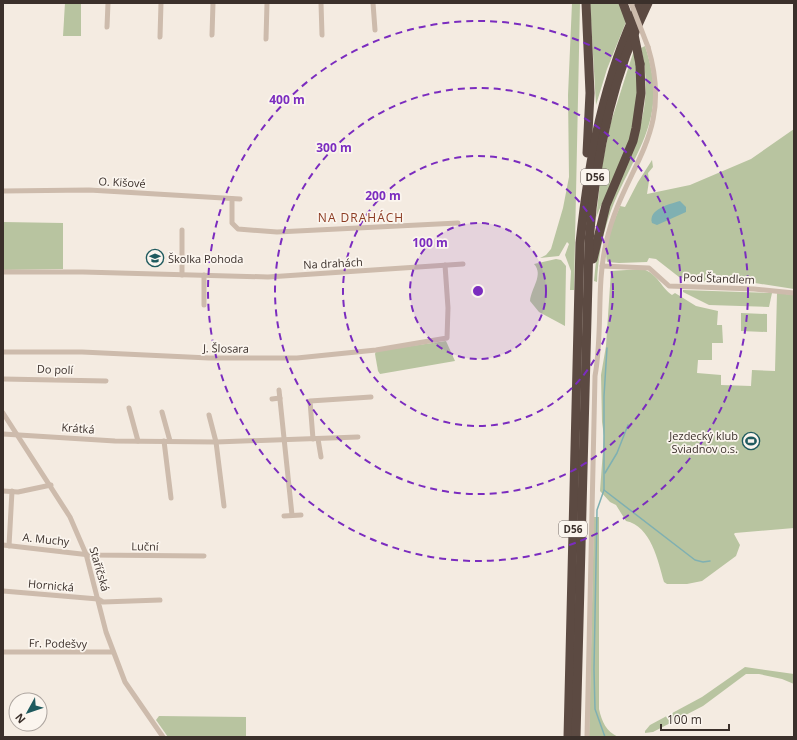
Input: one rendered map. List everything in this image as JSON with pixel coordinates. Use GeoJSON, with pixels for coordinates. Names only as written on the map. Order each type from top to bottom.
{"type":"FeatureCollection","features":[{"type":"Feature","properties":{"kind":"highway"},"geometry":{"type":"LineString","coordinates":[[585,196],[590,106],[586,3]]}},
{"type":"Feature","properties":{"kind":"highway"},"geometry":{"type":"LineString","coordinates":[[587,314],[594,253],[599,227],[612,188],[633,141],[639,114],[642,83],[640,64],[634,35],[623,3]]}},
{"type":"Feature","properties":{"kind":"highway","name":"D56"},"geometry":{"type":"LineString","coordinates":[[568,737],[580,243],[591,155],[611,75],[640,3]]}},
{"type":"Feature","properties":{"kind":"highway","name":"D56"},"geometry":{"type":"LineString","coordinates":[[576,737],[589,242],[592,197],[598,156],[618,77],[648,3]]}},
{"type":"Feature","properties":{"kind":"street"},"geometry":{"type":"LineString","coordinates":[[108,3],[108,27]]}},
{"type":"Feature","properties":{"kind":"street"},"geometry":{"type":"LineString","coordinates":[[160,37],[161,3]]}},
{"type":"Feature","properties":{"kind":"street"},"geometry":{"type":"LineString","coordinates":[[212,35],[213,3]]}},
{"type":"Feature","properties":{"kind":"street"},"geometry":{"type":"LineString","coordinates":[[266,40],[267,3]]}},
{"type":"Feature","properties":{"kind":"street"},"geometry":{"type":"LineString","coordinates":[[321,3],[322,34]]}},
{"type":"Feature","properties":{"kind":"street"},"geometry":{"type":"LineString","coordinates":[[373,3],[375,30]]}},
{"type":"Feature","properties":{"kind":"street"},"geometry":{"type":"LineString","coordinates":[[587,737],[595,376],[598,356],[602,266],[613,218],[644,152],[653,124],[656,84],[648,48],[631,3]]}},
{"type":"Feature","properties":{"kind":"street","name":"O. Kišové"},"geometry":{"type":"LineString","coordinates":[[3,191],[89,190],[240,199]]}},
{"type":"Feature","properties":{"kind":"street"},"geometry":{"type":"LineString","coordinates":[[232,199],[232,223],[238,229],[285,231],[458,223]]}},
{"type":"Feature","properties":{"kind":"street"},"geometry":{"type":"LineString","coordinates":[[182,230],[182,275]]}},
{"type":"Feature","properties":{"kind":"street","name":"Na drahách"},"geometry":{"type":"LineString","coordinates":[[3,272],[83,272],[268,277],[463,264]]}},
{"type":"Feature","properties":{"kind":"street","name":"J. Šlosara"},"geometry":{"type":"LineString","coordinates":[[3,352],[82,352],[209,358],[297,358],[376,350],[447,338],[448,308],[445,265]]}},
{"type":"Feature","properties":{"kind":"street","name":"Pod Štandlem"},"geometry":{"type":"LineString","coordinates":[[602,266],[649,268],[669,286],[754,289],[794,293]]}},
{"type":"Feature","properties":{"kind":"street"},"geometry":{"type":"LineString","coordinates":[[204,275],[204,305]]}},
{"type":"Feature","properties":{"kind":"street","name":"Do polí"},"geometry":{"type":"LineString","coordinates":[[3,379],[106,381]]}},
{"type":"Feature","properties":{"kind":"street"},"geometry":{"type":"LineString","coordinates":[[279,390],[292,516]]}},
{"type":"Feature","properties":{"kind":"street"},"geometry":{"type":"LineString","coordinates":[[321,457],[316,439],[310,401],[371,397]]}},
{"type":"Feature","properties":{"kind":"street"},"geometry":{"type":"LineString","coordinates":[[272,399],[280,398]]}},
{"type":"Feature","properties":{"kind":"street"},"geometry":{"type":"LineString","coordinates":[[129,408],[138,441]]}},
{"type":"Feature","properties":{"kind":"street"},"geometry":{"type":"LineString","coordinates":[[162,412],[167,441],[171,498]]}},
{"type":"Feature","properties":{"kind":"street","name":"Staříčská"},"geometry":{"type":"LineString","coordinates":[[3,413],[51,485],[70,517],[86,554],[113,652],[130,690],[163,737]]}},
{"type":"Feature","properties":{"kind":"street"},"geometry":{"type":"LineString","coordinates":[[209,415],[216,442],[224,506]]}},
{"type":"Feature","properties":{"kind":"street","name":"Krátká"},"geometry":{"type":"LineString","coordinates":[[3,434],[138,441],[216,442],[358,437]]}},
{"type":"Feature","properties":{"kind":"street"},"geometry":{"type":"LineString","coordinates":[[3,491],[18,492],[51,485]]}},
{"type":"Feature","properties":{"kind":"street"},"geometry":{"type":"LineString","coordinates":[[6,545],[12,491]]}},
{"type":"Feature","properties":{"kind":"street"},"geometry":{"type":"LineString","coordinates":[[284,516],[301,515]]}},
{"type":"Feature","properties":{"kind":"street","name":"A. Muchy"},"geometry":{"type":"LineString","coordinates":[[6,545],[86,554]]}},
{"type":"Feature","properties":{"kind":"street","name":"Luční"},"geometry":{"type":"LineString","coordinates":[[86,554],[151,557],[204,556]]}},
{"type":"Feature","properties":{"kind":"street","name":"Hornická"},"geometry":{"type":"LineString","coordinates":[[3,591],[98,599],[103,602],[160,600]]}},
{"type":"Feature","properties":{"kind":"street","name":"Fr. Podešvy"},"geometry":{"type":"LineString","coordinates":[[3,652],[113,652]]}},
{"type":"Feature","properties":{"kind":"green space"},"geometry":{"type":"Polygon","coordinates":[[[65,3],[81,3],[81,36],[63,36],[65,3]]]}},
{"type":"Feature","properties":{"kind":"green space"},"geometry":{"type":"Polygon","coordinates":[[[572,3],[580,3],[574,290],[570,290],[571,271],[565,255],[569,244],[567,242],[559,256],[540,258],[546,255],[551,249],[563,208],[569,177],[568,95],[572,3]]]}},
{"type":"Feature","properties":{"kind":"green space"},"geometry":{"type":"Polygon","coordinates":[[[590,3],[619,3],[626,22],[607,69],[596,105],[590,3]]]}},
{"type":"Feature","properties":{"kind":"green space"},"geometry":{"type":"Polygon","coordinates":[[[645,46],[654,89],[653,107],[643,141],[617,196],[609,217],[601,249],[597,282],[594,281],[600,233],[613,195],[633,148],[642,116],[646,94],[646,80],[641,48],[645,46]]]}},
{"type":"Feature","properties":{"kind":"green space"},"geometry":{"type":"Polygon","coordinates":[[[634,50],[637,73],[637,97],[634,121],[625,153],[596,218],[602,165],[611,122],[634,50]]]}},
{"type":"Feature","properties":{"kind":"green space"},"geometry":{"type":"Polygon","coordinates":[[[794,129],[794,289],[755,283],[695,281],[679,277],[656,259],[649,258],[647,262],[607,262],[606,248],[612,226],[620,206],[625,207],[652,160],[653,167],[648,173],[649,181],[647,194],[690,185],[751,159],[794,129]]]}},
{"type":"Feature","properties":{"kind":"green space"},"geometry":{"type":"Polygon","coordinates":[[[3,222],[63,223],[63,269],[3,270],[3,222]]]}},
{"type":"Feature","properties":{"kind":"green space"},"geometry":{"type":"Polygon","coordinates":[[[556,259],[561,260],[566,266],[565,326],[539,312],[530,301],[538,273],[534,264],[556,259]]]}},
{"type":"Feature","properties":{"kind":"green space"},"geometry":{"type":"Polygon","coordinates":[[[642,269],[656,277],[672,295],[675,293],[696,306],[718,311],[717,325],[722,325],[723,343],[712,343],[712,360],[698,360],[697,373],[721,375],[721,385],[751,386],[752,370],[775,371],[777,293],[794,295],[794,528],[735,533],[734,534],[740,545],[736,556],[702,581],[687,584],[667,584],[664,582],[656,555],[647,537],[635,524],[626,521],[616,505],[610,502],[600,491],[604,436],[602,422],[601,375],[606,346],[611,271],[642,269]]]}},
{"type":"Feature","properties":{"kind":"green space"},"geometry":{"type":"Polygon","coordinates":[[[683,290],[772,293],[769,307],[709,305],[683,292],[683,290]]]}},
{"type":"Feature","properties":{"kind":"green space"},"geometry":{"type":"Polygon","coordinates":[[[741,313],[767,314],[767,332],[741,331],[741,313]]]}},
{"type":"Feature","properties":{"kind":"green space"},"geometry":{"type":"Polygon","coordinates":[[[446,341],[455,361],[380,374],[378,371],[375,354],[376,351],[446,341]]]}},
{"type":"Feature","properties":{"kind":"green space"},"geometry":{"type":"Polygon","coordinates":[[[594,517],[599,517],[599,709],[605,726],[610,732],[618,737],[589,737],[594,517]]]}},
{"type":"Feature","properties":{"kind":"green space"},"geometry":{"type":"Polygon","coordinates":[[[745,667],[794,674],[794,684],[782,679],[759,674],[746,674],[703,706],[653,732],[645,733],[650,725],[702,697],[745,667]]]}},
{"type":"Feature","properties":{"kind":"green space"},"geometry":{"type":"Polygon","coordinates":[[[159,716],[246,717],[246,737],[168,737],[156,720],[159,716]]]}},
{"type":"Feature","properties":{"kind":"water"},"geometry":{"type":"Polygon","coordinates":[[[680,201],[686,207],[686,212],[657,225],[652,223],[653,214],[656,211],[680,201]]]}},
{"type":"Feature","properties":{"kind":"waterway"},"geometry":{"type":"LineString","coordinates":[[605,737],[595,709],[594,669],[597,510],[604,490],[604,396],[607,348]]}},
{"type":"Feature","properties":{"kind":"waterway"},"geometry":{"type":"LineString","coordinates":[[605,473],[617,453],[628,425]]}},
{"type":"Feature","properties":{"kind":"waterway"},"geometry":{"type":"LineString","coordinates":[[604,490],[695,560],[703,562],[710,561]]}},
{"type":"Feature","properties":{"kind":"place","name":"Školka Pohoda"},"geometry":{"type":"Point","coordinates":[155,258]}},
{"type":"Feature","properties":{"kind":"place","name":"Jezdecký klub Sviadnov o.s."},"geometry":{"type":"Point","coordinates":[751,441]}},
{"type":"Feature","properties":{"kind":"district","name":"NA DRAHÁCH"},"geometry":{"type":"Point","coordinates":[361,217]}}]}
